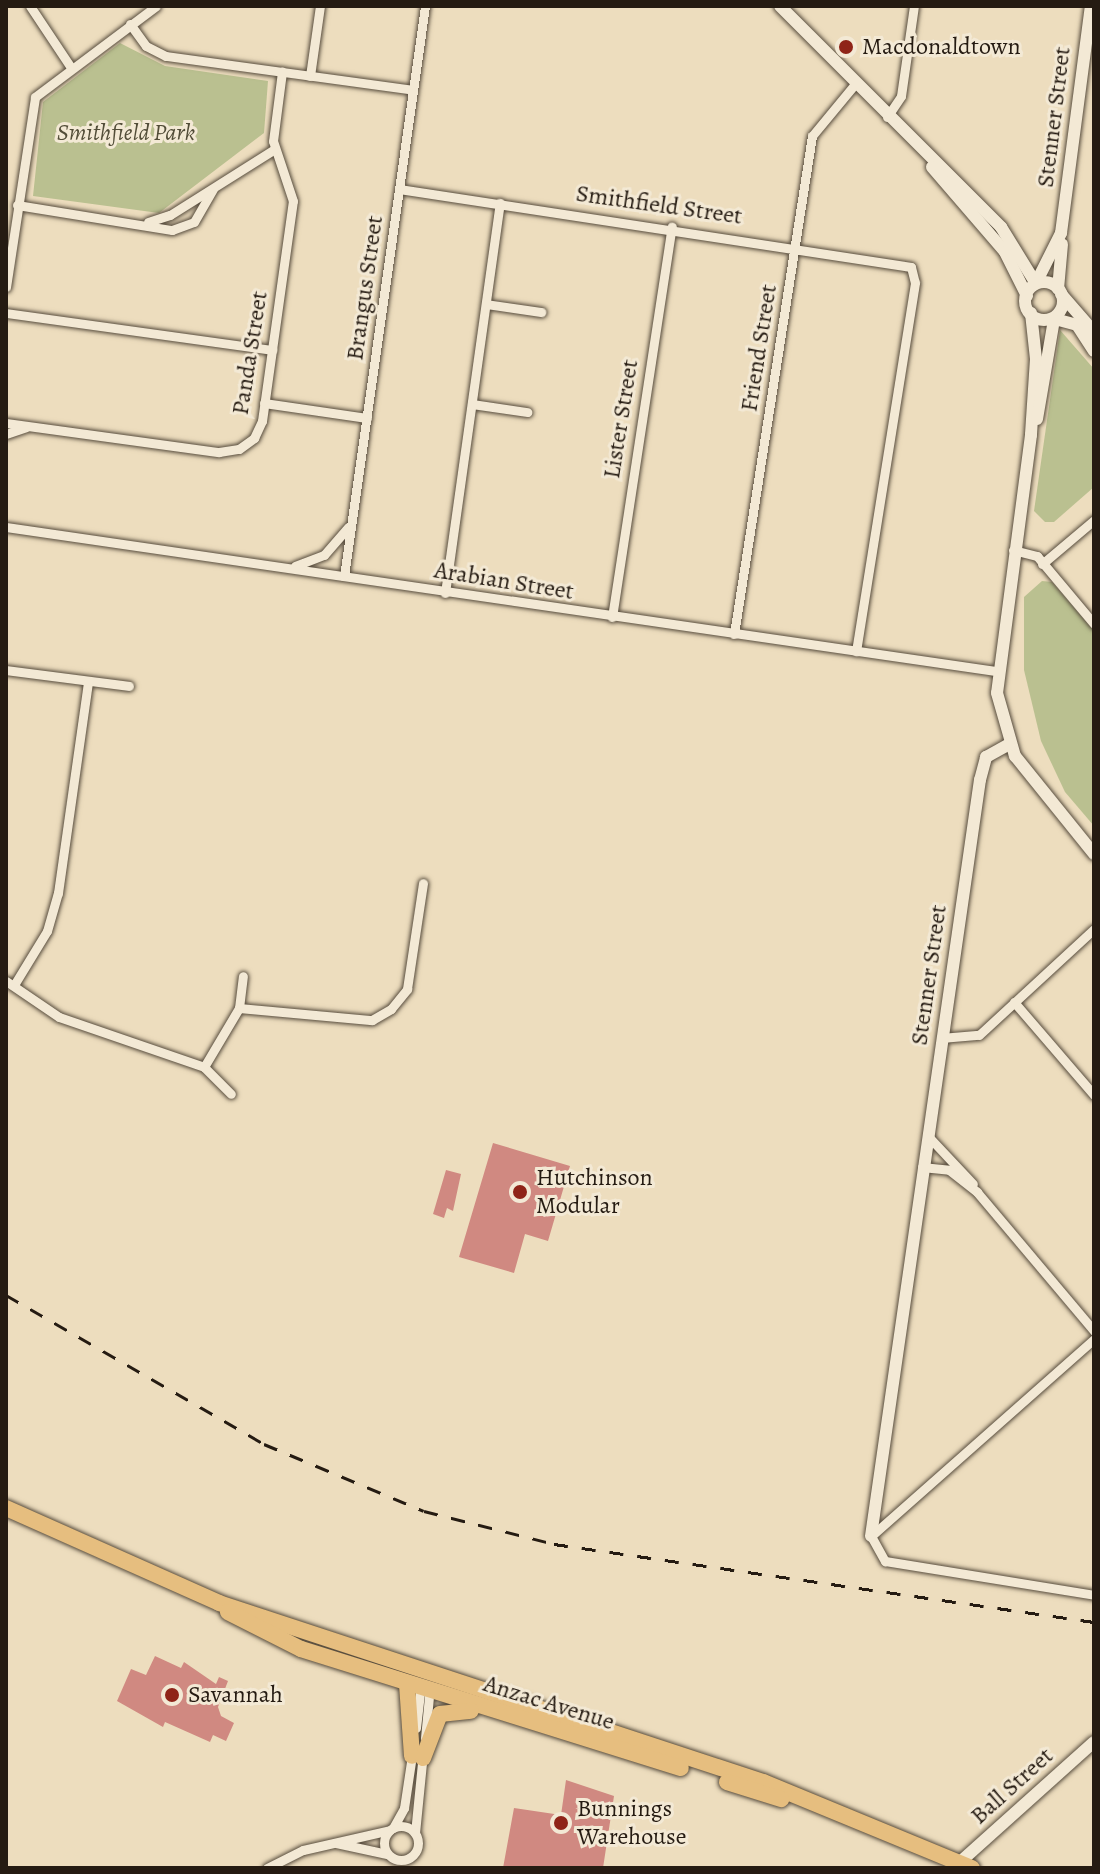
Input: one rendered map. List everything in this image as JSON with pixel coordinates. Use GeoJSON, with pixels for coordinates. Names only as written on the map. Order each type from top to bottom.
{"type":"FeatureCollection","features":[{"type":"Feature","properties":{"kind":"highway","name":"Anzac Avenue"},"geometry":{"type":"LineString","coordinates":[[6,1508],[219,1603],[271,1637],[763,1782],[965,1865]]}},
{"type":"Feature","properties":{"kind":"highway","name":"Anzac Avenue"},"geometry":{"type":"LineString","coordinates":[[422,1683],[501,1713],[874,1826]]}},
{"type":"Feature","properties":{"kind":"highway"},"geometry":{"type":"LineString","coordinates":[[417,1757],[422,1683]]}},
{"type":"Feature","properties":{"kind":"highway"},"geometry":{"type":"LineString","coordinates":[[417,1757],[431,1728],[445,1711],[501,1713]]}},
{"type":"Feature","properties":{"kind":"main road"},"geometry":{"type":"LineString","coordinates":[[780,6],[887,117],[1001,227],[1036,281],[1059,292],[1094,332]]}},
{"type":"Feature","properties":{"kind":"main road","name":"Stenner Street"},"geometry":{"type":"LineString","coordinates":[[1059,292],[1061,233],[1091,6]]}},
{"type":"Feature","properties":{"kind":"main road"},"geometry":{"type":"LineString","coordinates":[[916,146],[1005,252],[1027,296],[1036,359],[1031,435]]}},
{"type":"Feature","properties":{"kind":"main road","name":"Stenner Street"},"geometry":{"type":"LineString","coordinates":[[1036,281],[1061,233]]}},
{"type":"Feature","properties":{"kind":"main road"},"geometry":{"type":"LineString","coordinates":[[1018,253],[1031,260],[1051,256]]}},
{"type":"Feature","properties":{"kind":"main road"},"geometry":{"type":"LineString","coordinates":[[1027,296],[1036,281]]}},
{"type":"Feature","properties":{"kind":"main road"},"geometry":{"type":"LineString","coordinates":[[1059,292],[1031,435],[996,671],[1009,744],[1094,854]]}},
{"type":"Feature","properties":{"kind":"main road"},"geometry":{"type":"LineString","coordinates":[[1031,313],[1040,321],[1055,319],[1074,322],[1094,351]]}},
{"type":"Feature","properties":{"kind":"main road","name":"Stenner Street"},"geometry":{"type":"LineString","coordinates":[[871,1536],[981,771],[989,755],[1009,744]]}},
{"type":"Feature","properties":{"kind":"main road","name":"Ball Street"},"geometry":{"type":"LineString","coordinates":[[965,1865],[1094,1742]]}},
{"type":"Feature","properties":{"kind":"street"},"geometry":{"type":"LineString","coordinates":[[30,6],[70,66]]}},
{"type":"Feature","properties":{"kind":"street"},"geometry":{"type":"LineString","coordinates":[[6,287],[32,103],[42,86],[156,6]]}},
{"type":"Feature","properties":{"kind":"street"},"geometry":{"type":"LineString","coordinates":[[310,76],[320,6]]}},
{"type":"Feature","properties":{"kind":"street","name":"Brangus Street"},"geometry":{"type":"LineString","coordinates":[[344,576],[425,6]]}},
{"type":"Feature","properties":{"kind":"street"},"geometry":{"type":"LineString","coordinates":[[887,117],[901,96],[914,6]]}},
{"type":"Feature","properties":{"kind":"street"},"geometry":{"type":"LineString","coordinates":[[130,24],[159,54],[413,90]]}},
{"type":"Feature","properties":{"kind":"street","name":"Panda Street"},"geometry":{"type":"LineString","coordinates":[[6,423],[226,452],[254,438],[264,403],[293,201],[275,149],[282,72]]}},
{"type":"Feature","properties":{"kind":"street","name":"Friend Street"},"geometry":{"type":"LineString","coordinates":[[734,634],[814,129],[855,84]]}},
{"type":"Feature","properties":{"kind":"street"},"geometry":{"type":"LineString","coordinates":[[141,222],[164,218],[213,189],[254,156],[275,149]]}},
{"type":"Feature","properties":{"kind":"street"},"geometry":{"type":"LineString","coordinates":[[17,205],[141,222],[172,230],[189,225],[213,189]]}},
{"type":"Feature","properties":{"kind":"street","name":"Smithfield Street"},"geometry":{"type":"LineString","coordinates":[[399,189],[795,245],[911,267],[915,283],[856,651]]}},
{"type":"Feature","properties":{"kind":"street"},"geometry":{"type":"LineString","coordinates":[[445,593],[500,203]]}},
{"type":"Feature","properties":{"kind":"street","name":"Lister Street"},"geometry":{"type":"LineString","coordinates":[[612,617],[672,227]]}},
{"type":"Feature","properties":{"kind":"street"},"geometry":{"type":"LineString","coordinates":[[486,304],[541,312]]}},
{"type":"Feature","properties":{"kind":"street"},"geometry":{"type":"LineString","coordinates":[[6,313],[272,350]]}},
{"type":"Feature","properties":{"kind":"street"},"geometry":{"type":"LineString","coordinates":[[264,403],[367,418]]}},
{"type":"Feature","properties":{"kind":"street"},"geometry":{"type":"LineString","coordinates":[[472,404],[527,412]]}},
{"type":"Feature","properties":{"kind":"street"},"geometry":{"type":"LineString","coordinates":[[6,434],[33,426]]}},
{"type":"Feature","properties":{"kind":"street"},"geometry":{"type":"LineString","coordinates":[[287,566],[331,549],[353,513]]}},
{"type":"Feature","properties":{"kind":"street"},"geometry":{"type":"LineString","coordinates":[[1042,564],[1094,520]]}},
{"type":"Feature","properties":{"kind":"street","name":"Arabian Street"},"geometry":{"type":"LineString","coordinates":[[6,527],[996,671]]}},
{"type":"Feature","properties":{"kind":"street"},"geometry":{"type":"LineString","coordinates":[[1013,550],[1042,564],[1094,624]]}},
{"type":"Feature","properties":{"kind":"street"},"geometry":{"type":"LineString","coordinates":[[6,670],[129,686]]}},
{"type":"Feature","properties":{"kind":"street"},"geometry":{"type":"LineString","coordinates":[[88,682],[58,893],[47,931],[10,983],[59,1017],[204,1067],[231,1094]]}},
{"type":"Feature","properties":{"kind":"street"},"geometry":{"type":"LineString","coordinates":[[239,1008],[372,1020],[391,1009],[407,989],[423,883]]}},
{"type":"Feature","properties":{"kind":"street"},"geometry":{"type":"LineString","coordinates":[[941,1038],[971,1039],[1094,929]]}},
{"type":"Feature","properties":{"kind":"street"},"geometry":{"type":"LineString","coordinates":[[204,1067],[239,1008],[243,976]]}},
{"type":"Feature","properties":{"kind":"street"},"geometry":{"type":"LineString","coordinates":[[1014,1002],[1094,1095]]}},
{"type":"Feature","properties":{"kind":"street"},"geometry":{"type":"LineString","coordinates":[[927,1135],[950,1154],[977,1192],[1094,1331]]}},
{"type":"Feature","properties":{"kind":"street"},"geometry":{"type":"LineString","coordinates":[[922,1167],[949,1170],[977,1192]]}},
{"type":"Feature","properties":{"kind":"street"},"geometry":{"type":"LineString","coordinates":[[1094,1339],[871,1536],[885,1561],[1094,1595]]}},
{"type":"Feature","properties":{"kind":"street"},"geometry":{"type":"LineString","coordinates":[[408,1868],[418,1846],[415,1833],[422,1683]]}},
{"type":"Feature","properties":{"kind":"street"},"geometry":{"type":"LineString","coordinates":[[392,1868],[384,1841],[404,1808],[417,1757]]}},
{"type":"Feature","properties":{"kind":"street"},"geometry":{"type":"LineString","coordinates":[[267,1868],[291,1854],[392,1829],[415,1833]]}},
{"type":"Feature","properties":{"kind":"street"},"geometry":{"type":"LineString","coordinates":[[336,1843],[411,1857]]}},
{"type":"Feature","properties":{"kind":"green space","name":"Smithfield Park"},"geometry":{"type":"Polygon","coordinates":[[[120,43],[165,66],[268,81],[264,133],[159,213],[33,196],[43,102],[120,43]]]}},
{"type":"Feature","properties":{"kind":"green space"},"geometry":{"type":"Polygon","coordinates":[[[1060,330],[1094,369],[1094,487],[1054,522],[1045,522],[1034,511],[1060,330]]]}},
{"type":"Feature","properties":{"kind":"green space"},"geometry":{"type":"Polygon","coordinates":[[[1042,581],[1052,582],[1094,631],[1094,826],[1065,792],[1041,741],[1024,670],[1024,597],[1042,581]]]}},
{"type":"Feature","properties":{"kind":"building","name":"Hutchinson Modular"},"geometry":{"type":"Polygon","coordinates":[[[493,1143],[570,1166],[548,1241],[525,1234],[514,1273],[459,1257],[493,1143]]]}},
{"type":"Feature","properties":{"kind":"building"},"geometry":{"type":"Polygon","coordinates":[[[446,1170],[461,1174],[453,1211],[447,1208],[444,1218],[433,1214],[446,1170]]]}},
{"type":"Feature","properties":{"kind":"building","name":"Savannah"},"geometry":{"type":"Polygon","coordinates":[[[155,1656],[181,1668],[184,1662],[216,1684],[219,1677],[228,1681],[218,1707],[221,1716],[234,1723],[226,1741],[213,1735],[210,1742],[165,1722],[163,1727],[117,1701],[131,1669],[146,1675],[155,1656]]]}},
{"type":"Feature","properties":{"kind":"building","name":"Bunnings Warehouse"},"geometry":{"type":"Polygon","coordinates":[[[566,1780],[614,1796],[603,1868],[503,1868],[514,1808],[561,1815],[566,1780]]]}},
{"type":"Feature","properties":{"kind":"railway"},"geometry":{"type":"LineString","coordinates":[[6,1295],[264,1444],[424,1511],[554,1544],[1094,1622]]}},
{"type":"Feature","properties":{"kind":"place","name":"Macdonaldtown"},"geometry":{"type":"Point","coordinates":[846,47]}},
{"type":"Feature","properties":{"kind":"place","name":"Hutchinson Modular"},"geometry":{"type":"Point","coordinates":[520,1192]}},
{"type":"Feature","properties":{"kind":"place","name":"Savannah"},"geometry":{"type":"Point","coordinates":[172,1695]}},
{"type":"Feature","properties":{"kind":"place","name":"Bunnings Warehouse"},"geometry":{"type":"Point","coordinates":[561,1823]}}]}
